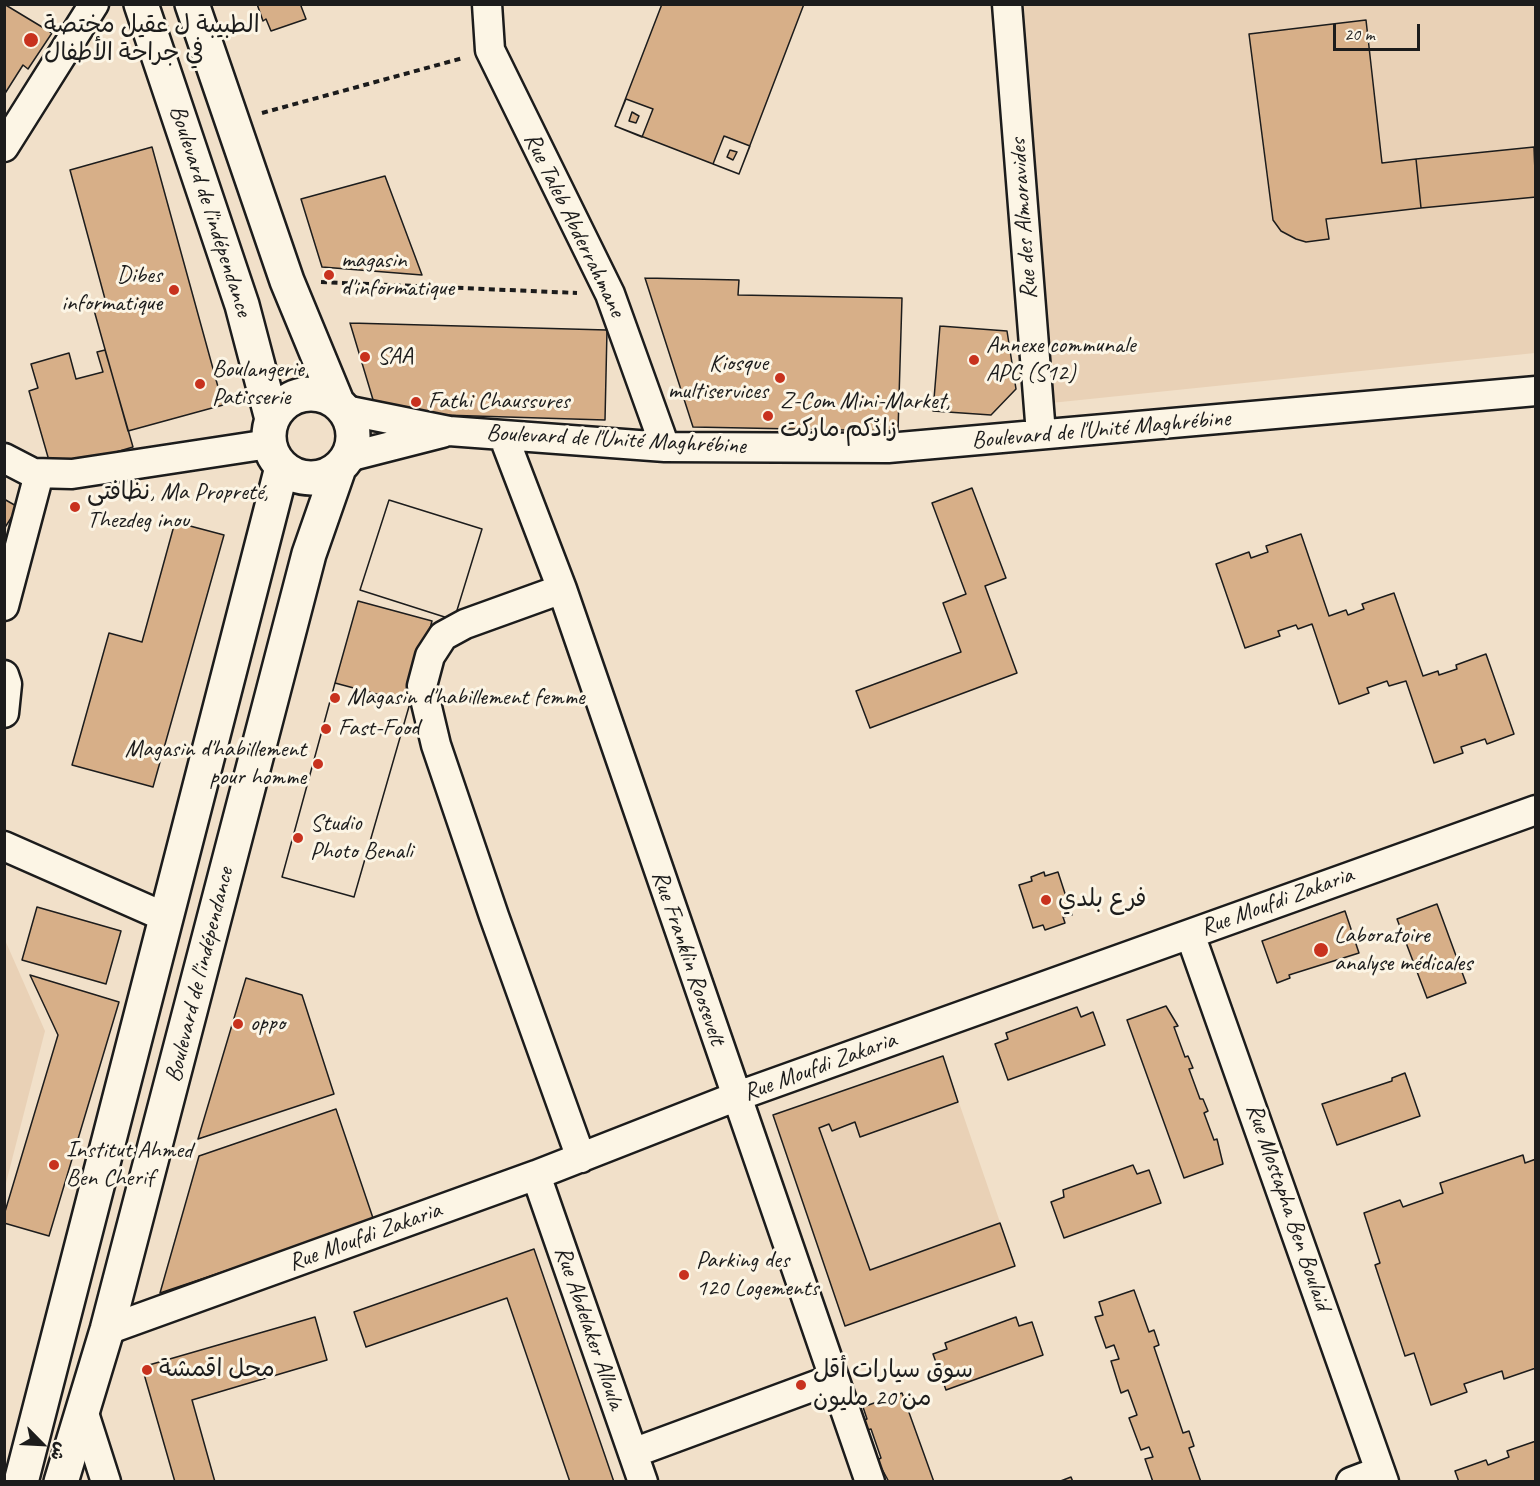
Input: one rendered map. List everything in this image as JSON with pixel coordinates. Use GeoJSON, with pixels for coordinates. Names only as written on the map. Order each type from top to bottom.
{"type":"FeatureCollection","features":[{"type":"Feature","properties":{"kind":"main road","name":"Boulevard de l'indépendance"},"geometry":{"type":"LineString","coordinates":[[21,1482],[79,1250],[128,1072],[274,443],[242,305],[141,4]]}},
{"type":"Feature","properties":{"kind":"main road","name":"Boulevard de l'indépendance"},"geometry":{"type":"LineString","coordinates":[[192,4],[287,281],[341,406]]}},
{"type":"Feature","properties":{"kind":"main road"},"geometry":{"type":"LineString","coordinates":[[300,395],[326,396],[341,406],[353,433],[344,463],[316,479],[292,475],[274,443],[289,399],[300,395]]}},
{"type":"Feature","properties":{"kind":"main road","name":"Boulevard de l'indépendance"},"geometry":{"type":"LineString","coordinates":[[61,1482],[107,1330],[309,554],[344,463]]}},
{"type":"Feature","properties":{"kind":"main road"},"geometry":{"type":"LineString","coordinates":[[79,1250],[123,1268]]}},
{"type":"Feature","properties":{"kind":"street","name":"Rue Taleb Abderrahmane"},"geometry":{"type":"LineString","coordinates":[[487,4],[490,50],[610,294],[665,447]]}},
{"type":"Feature","properties":{"kind":"street","name":"Rue des Almoravides"},"geometry":{"type":"LineString","coordinates":[[1008,4],[1041,434]]}},
{"type":"Feature","properties":{"kind":"street"},"geometry":{"type":"LineString","coordinates":[[4,147],[93,5]]}},
{"type":"Feature","properties":{"kind":"street","name":"Boulevard de l'Unité Maghrébine"},"geometry":{"type":"LineString","coordinates":[[341,406],[449,431],[665,447],[888,448],[1536,392]]}},
{"type":"Feature","properties":{"kind":"street","name":"Boulevard de l'Unité Maghrébine"},"geometry":{"type":"LineString","coordinates":[[344,463],[449,431]]}},
{"type":"Feature","properties":{"kind":"street","name":"Rue Franklin Roosevelt"},"geometry":{"type":"LineString","coordinates":[[503,435],[562,589],[735,1097],[870,1482]]}},
{"type":"Feature","properties":{"kind":"street"},"geometry":{"type":"LineString","coordinates":[[4,458],[33,473],[72,474],[274,443]]}},
{"type":"Feature","properties":{"kind":"street"},"geometry":{"type":"LineString","coordinates":[[4,606],[39,474]]}},
{"type":"Feature","properties":{"kind":"street"},"geometry":{"type":"LineString","coordinates":[[562,589],[465,624],[443,636],[430,656],[422,686],[436,745],[486,895],[581,1158]]}},
{"type":"Feature","properties":{"kind":"street"},"geometry":{"type":"LineString","coordinates":[[4,675],[7,684],[4,713]]}},
{"type":"Feature","properties":{"kind":"street","name":"Rue Moufdi Zakaria"},"geometry":{"type":"LineString","coordinates":[[107,1330],[536,1175],[735,1097],[1536,810]]}},
{"type":"Feature","properties":{"kind":"street"},"geometry":{"type":"LineString","coordinates":[[4,846],[165,917]]}},
{"type":"Feature","properties":{"kind":"street","name":"Rue Mostapha Ben Boulaid"},"geometry":{"type":"LineString","coordinates":[[1190,934],[1382,1476]]}},
{"type":"Feature","properties":{"kind":"street","name":"Rue Abdelaker Alloula"},"geometry":{"type":"LineString","coordinates":[[536,1175],[643,1482]]}},
{"type":"Feature","properties":{"kind":"street"},"geometry":{"type":"LineString","coordinates":[[633,1453],[833,1379]]}},
{"type":"Feature","properties":{"kind":"street"},"geometry":{"type":"LineString","coordinates":[[82,1407],[106,1482]]}},
{"type":"Feature","properties":{"kind":"street"},"geometry":{"type":"LineString","coordinates":[[1351,1482],[1382,1476]]}},
{"type":"Feature","properties":{"kind":"path"},"geometry":{"type":"LineString","coordinates":[[232,117],[273,111],[490,50]]}},
{"type":"Feature","properties":{"kind":"path"},"geometry":{"type":"LineString","coordinates":[[287,281],[610,294]]}},
{"type":"Feature","properties":{"kind":"shaded area"},"geometry":{"type":"Polygon","coordinates":[[[1024,5],[1535,5],[1535,353],[1051,403],[1024,5]]]}},
{"type":"Feature","properties":{"kind":"shaded area"},"geometry":{"type":"Polygon","coordinates":[[[5,940],[45,1031],[5,1187],[5,940]]]}},
{"type":"Feature","properties":{"kind":"shaded area"},"geometry":{"type":"Polygon","coordinates":[[[943,1056],[1015,1266],[845,1326],[773,1115],[943,1056]]]}},
{"type":"Feature","properties":{"kind":"building"},"geometry":{"type":"Polygon","coordinates":[[[4,4],[52,33],[28,69],[23,65],[4,95],[4,4]]]}},
{"type":"Feature","properties":{"kind":"building"},"geometry":{"type":"Polygon","coordinates":[[[257,4],[304,4],[301,6],[306,19],[271,31],[266,19],[263,21],[257,4]]]}},
{"type":"Feature","properties":{"kind":"building"},"geometry":{"type":"Polygon","coordinates":[[[662,4],[804,4],[739,174],[615,126],[662,4]]]}},
{"type":"Feature","properties":{"kind":"building"},"geometry":{"type":"Polygon","coordinates":[[[1366,20],[1382,163],[1416,159],[1421,208],[1326,219],[1329,239],[1306,242],[1281,231],[1273,220],[1249,34],[1366,20]]]}},
{"type":"Feature","properties":{"kind":"building"},"geometry":{"type":"Polygon","coordinates":[[[626,99],[653,109],[642,137],[615,126],[626,99]]]}},
{"type":"Feature","properties":{"kind":"building"},"geometry":{"type":"Polygon","coordinates":[[[632,112],[639,116],[636,123],[629,121],[632,112]]]}},
{"type":"Feature","properties":{"kind":"building"},"geometry":{"type":"Polygon","coordinates":[[[724,136],[750,146],[739,174],[713,164],[724,136]]]}},
{"type":"Feature","properties":{"kind":"building"},"geometry":{"type":"Polygon","coordinates":[[[152,147],[223,405],[128,431],[92,303],[105,299],[70,170],[152,147]]]}},
{"type":"Feature","properties":{"kind":"building"},"geometry":{"type":"Polygon","coordinates":[[[1534,147],[1536,197],[1421,208],[1416,159],[1534,147]]]}},
{"type":"Feature","properties":{"kind":"building"},"geometry":{"type":"Polygon","coordinates":[[[730,150],[737,152],[733,160],[727,157],[730,150]]]}},
{"type":"Feature","properties":{"kind":"building"},"geometry":{"type":"Polygon","coordinates":[[[385,176],[422,275],[322,267],[301,199],[385,176]]]}},
{"type":"Feature","properties":{"kind":"building"},"geometry":{"type":"Polygon","coordinates":[[[645,278],[739,280],[738,295],[902,298],[898,431],[693,427],[645,278]]]}},
{"type":"Feature","properties":{"kind":"building"},"geometry":{"type":"Polygon","coordinates":[[[350,323],[607,330],[605,420],[377,413],[350,323]]]}},
{"type":"Feature","properties":{"kind":"building","name":"Annexe communale APC (S12)"},"geometry":{"type":"Polygon","coordinates":[[[940,326],[1007,331],[1016,389],[991,415],[933,411],[940,326]]]}},
{"type":"Feature","properties":{"kind":"building"},"geometry":{"type":"Polygon","coordinates":[[[105,350],[133,447],[52,471],[29,391],[38,388],[31,364],[69,353],[76,379],[103,372],[97,352],[105,350]]]}},
{"type":"Feature","properties":{"kind":"building"},"geometry":{"type":"Polygon","coordinates":[[[972,488],[1006,578],[985,586],[1017,673],[870,728],[856,691],[961,652],[943,603],[966,594],[932,503],[972,488]]]}},
{"type":"Feature","properties":{"kind":"building"},"geometry":{"type":"Polygon","coordinates":[[[4,499],[18,507],[4,529],[4,499]]]}},
{"type":"Feature","properties":{"kind":"building"},"geometry":{"type":"Polygon","coordinates":[[[389,500],[482,529],[454,620],[360,590],[389,500]]]}},
{"type":"Feature","properties":{"kind":"building"},"geometry":{"type":"Polygon","coordinates":[[[389,500],[482,529],[454,620],[360,590],[389,500]]]}},
{"type":"Feature","properties":{"kind":"building"},"geometry":{"type":"Polygon","coordinates":[[[175,522],[224,535],[153,787],[72,765],[109,633],[142,642],[175,522]]]}},
{"type":"Feature","properties":{"kind":"building"},"geometry":{"type":"Polygon","coordinates":[[[1301,534],[1329,616],[1346,610],[1348,615],[1364,609],[1362,604],[1394,593],[1423,676],[1438,671],[1439,675],[1457,669],[1456,665],[1486,654],[1514,734],[1487,744],[1485,739],[1461,747],[1463,753],[1434,763],[1406,681],[1389,686],[1387,681],[1367,688],[1369,693],[1339,704],[1312,624],[1298,629],[1296,625],[1278,631],[1280,636],[1245,648],[1216,564],[1249,552],[1251,558],[1268,552],[1266,546],[1301,534]]]}},
{"type":"Feature","properties":{"kind":"building"},"geometry":{"type":"Polygon","coordinates":[[[358,601],[432,621],[410,703],[335,683],[358,601]]]}},
{"type":"Feature","properties":{"kind":"building"},"geometry":{"type":"Polygon","coordinates":[[[335,683],[410,703],[354,897],[282,877],[335,683]]]}},
{"type":"Feature","properties":{"kind":"building"},"geometry":{"type":"Polygon","coordinates":[[[335,683],[410,703],[354,897],[282,877],[335,683]]]}},
{"type":"Feature","properties":{"kind":"building","name":"فرع بلدي"},"geometry":{"type":"Polygon","coordinates":[[[1044,872],[1045,876],[1058,872],[1072,915],[1063,917],[1065,923],[1045,930],[1043,925],[1033,928],[1019,885],[1032,881],[1031,877],[1044,872]]]}},
{"type":"Feature","properties":{"kind":"building"},"geometry":{"type":"Polygon","coordinates":[[[1437,904],[1466,983],[1427,998],[1397,919],[1437,904]]]}},
{"type":"Feature","properties":{"kind":"building"},"geometry":{"type":"Polygon","coordinates":[[[37,907],[121,931],[106,984],[22,960],[37,907]]]}},
{"type":"Feature","properties":{"kind":"building"},"geometry":{"type":"Polygon","coordinates":[[[1345,911],[1359,953],[1289,975],[1290,978],[1277,983],[1262,941],[1345,911]]]}},
{"type":"Feature","properties":{"kind":"building"},"geometry":{"type":"Polygon","coordinates":[[[30,975],[119,1002],[49,1236],[4,1223],[4,1215],[58,1035],[30,975]]]}},
{"type":"Feature","properties":{"kind":"building"},"geometry":{"type":"Polygon","coordinates":[[[246,978],[302,995],[334,1094],[198,1139],[246,978]]]}},
{"type":"Feature","properties":{"kind":"building"},"geometry":{"type":"Polygon","coordinates":[[[1166,1006],[1178,1026],[1174,1027],[1185,1057],[1188,1056],[1193,1068],[1189,1069],[1200,1099],[1203,1099],[1208,1111],[1204,1113],[1214,1140],[1217,1139],[1223,1164],[1184,1178],[1127,1020],[1166,1006]]]}},
{"type":"Feature","properties":{"kind":"building"},"geometry":{"type":"Polygon","coordinates":[[[1077,1007],[1081,1017],[1093,1012],[1105,1045],[1008,1080],[995,1044],[1008,1039],[1006,1033],[1077,1007]]]}},
{"type":"Feature","properties":{"kind":"building"},"geometry":{"type":"Polygon","coordinates":[[[943,1056],[958,1102],[860,1137],[855,1122],[832,1131],[829,1124],[819,1128],[870,1270],[1000,1223],[1015,1266],[845,1326],[773,1115],[943,1056]]]}},
{"type":"Feature","properties":{"kind":"building"},"geometry":{"type":"Polygon","coordinates":[[[1405,1073],[1420,1116],[1337,1145],[1322,1104],[1392,1081],[1392,1078],[1405,1073]]]}},
{"type":"Feature","properties":{"kind":"building"},"geometry":{"type":"Polygon","coordinates":[[[336,1109],[374,1221],[160,1293],[199,1156],[336,1109]]]}},
{"type":"Feature","properties":{"kind":"building"},"geometry":{"type":"Polygon","coordinates":[[[1523,1155],[1525,1163],[1536,1159],[1536,1368],[1504,1379],[1502,1371],[1464,1384],[1467,1392],[1431,1405],[1414,1353],[1405,1356],[1375,1265],[1380,1263],[1364,1213],[1400,1200],[1403,1207],[1443,1193],[1440,1183],[1523,1155]]]}},
{"type":"Feature","properties":{"kind":"building"},"geometry":{"type":"Polygon","coordinates":[[[1133,1165],[1137,1174],[1149,1170],[1161,1203],[1064,1238],[1051,1202],[1064,1197],[1063,1190],[1133,1165]]]}},
{"type":"Feature","properties":{"kind":"building"},"geometry":{"type":"Polygon","coordinates":[[[534,1249],[614,1482],[570,1482],[507,1298],[366,1347],[354,1312],[534,1249]]]}},
{"type":"Feature","properties":{"kind":"building"},"geometry":{"type":"Polygon","coordinates":[[[1134,1290],[1149,1332],[1154,1330],[1159,1345],[1154,1347],[1183,1433],[1189,1431],[1194,1446],[1189,1448],[1201,1482],[1153,1482],[1145,1459],[1153,1457],[1149,1447],[1141,1450],[1129,1418],[1137,1415],[1128,1390],[1121,1393],[1111,1361],[1119,1359],[1114,1345],[1106,1348],[1095,1317],[1103,1315],[1099,1302],[1134,1290]]]}},
{"type":"Feature","properties":{"kind":"building"},"geometry":{"type":"Polygon","coordinates":[[[315,1317],[327,1360],[192,1400],[215,1482],[175,1482],[142,1367],[315,1317]]]}},
{"type":"Feature","properties":{"kind":"building"},"geometry":{"type":"Polygon","coordinates":[[[1016,1317],[1019,1326],[1032,1322],[1043,1355],[946,1390],[933,1354],[947,1349],[945,1343],[1016,1317]]]}},
{"type":"Feature","properties":{"kind":"building"},"geometry":{"type":"Polygon","coordinates":[[[902,1393],[934,1482],[889,1482],[877,1460],[881,1458],[871,1429],[867,1430],[864,1420],[867,1419],[863,1407],[902,1393]]]}},
{"type":"Feature","properties":{"kind":"building"},"geometry":{"type":"Polygon","coordinates":[[[1536,1441],[1536,1482],[1459,1482],[1455,1471],[1486,1460],[1488,1465],[1509,1457],[1507,1451],[1536,1441]]]}},
{"type":"Feature","properties":{"kind":"building"},"geometry":{"type":"Polygon","coordinates":[[[1071,1477],[1073,1482],[1058,1482],[1071,1477]]]}},
{"type":"Feature","properties":{"kind":"place","name":"الطبيبة ل عقيل مختصة في جراحة الأطفال"},"geometry":{"type":"Point","coordinates":[31,40]}},
{"type":"Feature","properties":{"kind":"place","name":"magasin d'informatique"},"geometry":{"type":"Point","coordinates":[329,275]}},
{"type":"Feature","properties":{"kind":"place","name":"Dibes informatique"},"geometry":{"type":"Point","coordinates":[174,290]}},
{"type":"Feature","properties":{"kind":"place","name":"SAA"},"geometry":{"type":"Point","coordinates":[365,357]}},
{"type":"Feature","properties":{"kind":"place","name":"Annexe communale APC (S12)"},"geometry":{"type":"Point","coordinates":[974,360]}},
{"type":"Feature","properties":{"kind":"place","name":"Kiosque multiservices"},"geometry":{"type":"Point","coordinates":[780,378]}},
{"type":"Feature","properties":{"kind":"place","name":"Boulangerie Patisserie"},"geometry":{"type":"Point","coordinates":[200,384]}},
{"type":"Feature","properties":{"kind":"place","name":"Fathi Chaussures"},"geometry":{"type":"Point","coordinates":[416,402]}},
{"type":"Feature","properties":{"kind":"place","name":"Z-Com Mini-Market, زادُكم ماركت"},"geometry":{"type":"Point","coordinates":[768,416]}},
{"type":"Feature","properties":{"kind":"place","name":"نظافتي, Ma Propreté, Thezdeg inou"},"geometry":{"type":"Point","coordinates":[75,507]}},
{"type":"Feature","properties":{"kind":"place","name":"Magasin d'habillement femme"},"geometry":{"type":"Point","coordinates":[335,698]}},
{"type":"Feature","properties":{"kind":"place","name":"Fast-Food"},"geometry":{"type":"Point","coordinates":[326,729]}},
{"type":"Feature","properties":{"kind":"place","name":"Magasin d'habillement pour homme"},"geometry":{"type":"Point","coordinates":[318,764]}},
{"type":"Feature","properties":{"kind":"place","name":"Studio Photo Benali"},"geometry":{"type":"Point","coordinates":[298,838]}},
{"type":"Feature","properties":{"kind":"place","name":"فرع بلدي"},"geometry":{"type":"Point","coordinates":[1046,900]}},
{"type":"Feature","properties":{"kind":"place","name":"Laboratoire analyse médicales"},"geometry":{"type":"Point","coordinates":[1321,950]}},
{"type":"Feature","properties":{"kind":"place","name":"oppo"},"geometry":{"type":"Point","coordinates":[238,1024]}},
{"type":"Feature","properties":{"kind":"place","name":"Institut Ahmed Ben Cherif"},"geometry":{"type":"Point","coordinates":[54,1165]}},
{"type":"Feature","properties":{"kind":"place","name":"Parking des 120 Logements"},"geometry":{"type":"Point","coordinates":[684,1275]}},
{"type":"Feature","properties":{"kind":"place","name":"محل اقمشة"},"geometry":{"type":"Point","coordinates":[147,1370]}},
{"type":"Feature","properties":{"kind":"place","name":"سوق سيارات أقل من 20 مليون"},"geometry":{"type":"Point","coordinates":[801,1385]}}]}
